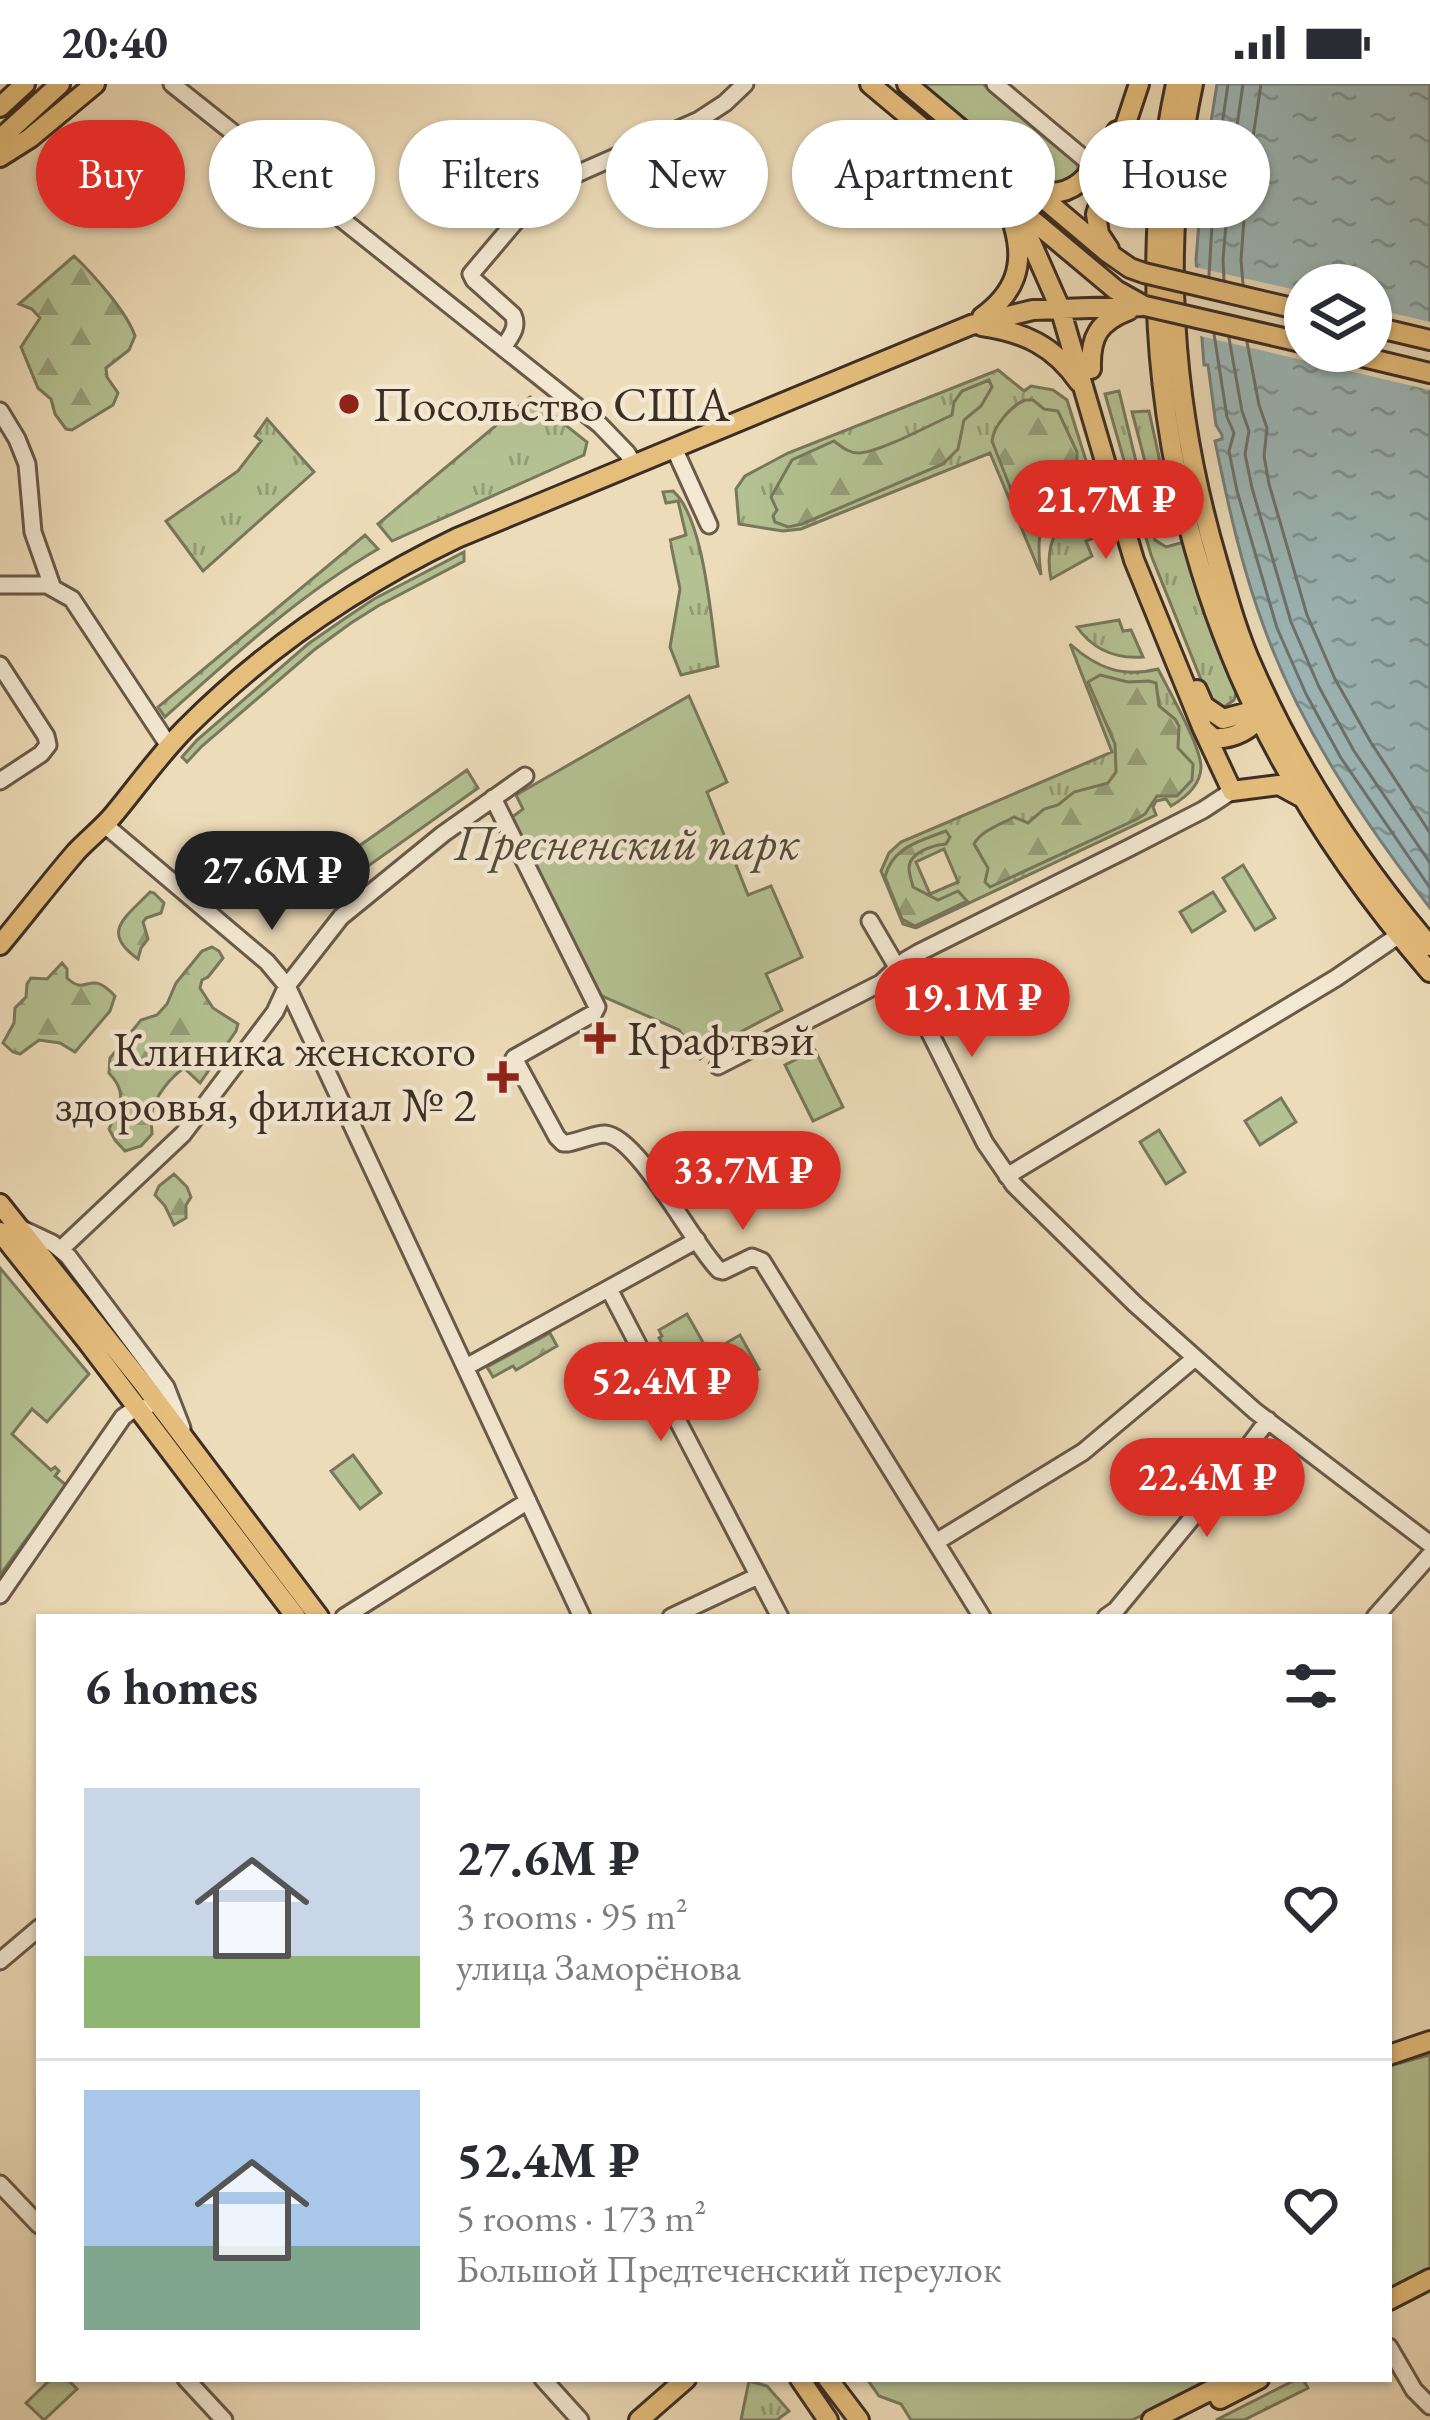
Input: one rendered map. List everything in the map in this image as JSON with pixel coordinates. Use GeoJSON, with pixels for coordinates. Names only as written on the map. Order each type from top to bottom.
{"type":"FeatureCollection","features":[{"type":"Feature","properties":{"kind":"main road"},"geometry":{"type":"LineString","coordinates":[[0,107],[25,84]]}},
{"type":"Feature","properties":{"kind":"main road"},"geometry":{"type":"LineString","coordinates":[[0,139],[60,84]]}},
{"type":"Feature","properties":{"kind":"main road"},"geometry":{"type":"LineString","coordinates":[[0,157],[31,138],[95,84]]}},
{"type":"Feature","properties":{"kind":"main road"},"geometry":{"type":"LineString","coordinates":[[870,84],[913,120]]}},
{"type":"Feature","properties":{"kind":"main road"},"geometry":{"type":"LineString","coordinates":[[907,84],[950,120]]}},
{"type":"Feature","properties":{"kind":"main road"},"geometry":{"type":"LineString","coordinates":[[1120,262],[1099,234],[1096,214],[1138,84]]}},
{"type":"Feature","properties":{"kind":"main road"},"geometry":{"type":"LineString","coordinates":[[1176,84],[1161,199],[1176,467],[1195,544],[1238,671],[1307,801],[1359,884],[1406,931],[1430,946]]}},
{"type":"Feature","properties":{"kind":"main road"},"geometry":{"type":"LineString","coordinates":[[1193,84],[1176,197],[1167,338],[1210,540],[1262,712],[1293,748],[1430,972]]}},
{"type":"Feature","properties":{"kind":"main road"},"geometry":{"type":"LineString","coordinates":[[1055,208],[1120,262],[1144,273],[1284,306]]}},
{"type":"Feature","properties":{"kind":"main road"},"geometry":{"type":"LineString","coordinates":[[971,325],[1010,288],[1020,258],[1014,228]]}},
{"type":"Feature","properties":{"kind":"main road"},"geometry":{"type":"LineString","coordinates":[[1025,228],[1062,308],[1134,560],[1213,738],[1238,734]]}},
{"type":"Feature","properties":{"kind":"main road"},"geometry":{"type":"LineString","coordinates":[[1042,228],[1116,290],[1145,306]]}},
{"type":"Feature","properties":{"kind":"main road"},"geometry":{"type":"LineString","coordinates":[[1091,369],[1097,333],[1112,318],[1145,306]]}},
{"type":"Feature","properties":{"kind":"main road"},"geometry":{"type":"LineString","coordinates":[[0,945],[195,719],[346,597],[457,538],[1006,314],[1145,306],[1284,338]]}},
{"type":"Feature","properties":{"kind":"main road"},"geometry":{"type":"LineString","coordinates":[[1062,308],[1072,316],[1091,369],[1143,556],[1232,790]]}},
{"type":"Feature","properties":{"kind":"main road"},"geometry":{"type":"LineString","coordinates":[[971,325],[1012,331],[1036,342],[1076,378],[1089,405]]}},
{"type":"Feature","properties":{"kind":"main road"},"geometry":{"type":"LineString","coordinates":[[1392,331],[1430,340]]}},
{"type":"Feature","properties":{"kind":"main road"},"geometry":{"type":"LineString","coordinates":[[1392,364],[1430,373]]}},
{"type":"Feature","properties":{"kind":"main road"},"geometry":{"type":"LineString","coordinates":[[1206,720],[1235,705],[1240,692],[1238,671]]}},
{"type":"Feature","properties":{"kind":"main road"},"geometry":{"type":"LineString","coordinates":[[1206,720],[1262,712]]}},
{"type":"Feature","properties":{"kind":"main road"},"geometry":{"type":"LineString","coordinates":[[1232,790],[1226,754],[1232,740],[1262,712]]}},
{"type":"Feature","properties":{"kind":"main road"},"geometry":{"type":"LineString","coordinates":[[1232,790],[1279,785],[1307,801]]}},
{"type":"Feature","properties":{"kind":"main road"},"geometry":{"type":"LineString","coordinates":[[0,1204],[9,1229],[294,1614]]}},
{"type":"Feature","properties":{"kind":"main road"},"geometry":{"type":"LineString","coordinates":[[9,1229],[169,1418],[317,1614]]}},
{"type":"Feature","properties":{"kind":"main road"},"geometry":{"type":"LineString","coordinates":[[1392,2054],[1430,2041]]}},
{"type":"Feature","properties":{"kind":"main road"},"geometry":{"type":"LineString","coordinates":[[1392,2298],[1430,2279]]}},
{"type":"Feature","properties":{"kind":"main road"},"geometry":{"type":"LineString","coordinates":[[1392,2312],[1430,2293]]}},
{"type":"Feature","properties":{"kind":"main road"},"geometry":{"type":"LineString","coordinates":[[639,2420],[683,2382]]}},
{"type":"Feature","properties":{"kind":"main road"},"geometry":{"type":"LineString","coordinates":[[802,2382],[828,2420]]}},
{"type":"Feature","properties":{"kind":"main road"},"geometry":{"type":"LineString","coordinates":[[830,2382],[859,2420]]}},
{"type":"Feature","properties":{"kind":"main road"},"geometry":{"type":"LineString","coordinates":[[1152,2420],[1227,2382]]}},
{"type":"Feature","properties":{"kind":"main road"},"geometry":{"type":"LineString","coordinates":[[1179,2420],[1253,2382]]}},
{"type":"Feature","properties":{"kind":"street"},"geometry":{"type":"LineString","coordinates":[[172,84],[599,425],[634,464]]}},
{"type":"Feature","properties":{"kind":"street"},"geometry":{"type":"LineString","coordinates":[[503,348],[516,322],[472,278],[472,271],[521,215],[563,180],[698,120],[745,84]]}},
{"type":"Feature","properties":{"kind":"street"},"geometry":{"type":"LineString","coordinates":[[995,84],[1079,154]]}},
{"type":"Feature","properties":{"kind":"street"},"geometry":{"type":"LineString","coordinates":[[0,412],[27,464],[33,532],[52,586]]}},
{"type":"Feature","properties":{"kind":"street"},"geometry":{"type":"LineString","coordinates":[[674,448],[709,525]]}},
{"type":"Feature","properties":{"kind":"street"},"geometry":{"type":"LineString","coordinates":[[0,585],[37,583],[72,599],[169,746]]}},
{"type":"Feature","properties":{"kind":"street"},"geometry":{"type":"LineString","coordinates":[[0,665],[48,741],[41,754],[0,781]]}},
{"type":"Feature","properties":{"kind":"street"},"geometry":{"type":"LineString","coordinates":[[61,1250],[183,1134],[336,922],[362,897],[525,776]]}},
{"type":"Feature","properties":{"kind":"street"},"geometry":{"type":"LineString","coordinates":[[718,1066],[881,983],[918,952],[1203,810],[1232,790]]}},
{"type":"Feature","properties":{"kind":"street"},"geometry":{"type":"LineString","coordinates":[[493,798],[596,1002],[594,1013],[514,1058],[560,1141],[605,1134],[619,1140],[641,1161],[716,1268],[722,1271],[752,1257],[762,1261],[980,1614]]}},
{"type":"Feature","properties":{"kind":"street"},"geometry":{"type":"LineString","coordinates":[[105,825],[267,962],[287,986],[581,1614]]}},
{"type":"Feature","properties":{"kind":"street"},"geometry":{"type":"LineString","coordinates":[[870,921],[1006,1176],[1195,1358],[1430,1544]]}},
{"type":"Feature","properties":{"kind":"street"},"geometry":{"type":"LineString","coordinates":[[1006,1176],[1406,931]]}},
{"type":"Feature","properties":{"kind":"street"},"geometry":{"type":"LineString","coordinates":[[9,1229],[61,1250],[166,1387],[188,1442]]}},
{"type":"Feature","properties":{"kind":"street"},"geometry":{"type":"LineString","coordinates":[[466,1366],[697,1240]]}},
{"type":"Feature","properties":{"kind":"street"},"geometry":{"type":"LineString","coordinates":[[609,1289],[778,1614]]}},
{"type":"Feature","properties":{"kind":"street"},"geometry":{"type":"LineString","coordinates":[[937,1542],[1083,1452],[1195,1358]]}},
{"type":"Feature","properties":{"kind":"street"},"geometry":{"type":"LineString","coordinates":[[0,1595],[123,1417],[137,1407],[155,1409],[169,1418]]}},
{"type":"Feature","properties":{"kind":"street"},"geometry":{"type":"LineString","coordinates":[[1110,1614],[1204,1505],[1268,1420]]}},
{"type":"Feature","properties":{"kind":"street"},"geometry":{"type":"LineString","coordinates":[[349,1614],[528,1501]]}},
{"type":"Feature","properties":{"kind":"street"},"geometry":{"type":"LineString","coordinates":[[1378,1614],[1430,1555]]}},
{"type":"Feature","properties":{"kind":"street"},"geometry":{"type":"LineString","coordinates":[[677,1614],[758,1576]]}},
{"type":"Feature","properties":{"kind":"street"},"geometry":{"type":"LineString","coordinates":[[0,1961],[36,1931]]}},
{"type":"Feature","properties":{"kind":"street"},"geometry":{"type":"LineString","coordinates":[[0,2184],[36,2222]]}},
{"type":"Feature","properties":{"kind":"street"},"geometry":{"type":"LineString","coordinates":[[1392,2352],[1414,2390],[1430,2406]]}},
{"type":"Feature","properties":{"kind":"street"},"geometry":{"type":"LineString","coordinates":[[189,2382],[224,2420]]}},
{"type":"Feature","properties":{"kind":"street"},"geometry":{"type":"LineString","coordinates":[[547,2382],[580,2420]]}},
{"type":"Feature","properties":{"kind":"green space"},"geometry":{"type":"Polygon","coordinates":[[[923,84],[983,84],[1026,120],[966,120],[923,84]]]}},
{"type":"Feature","properties":{"kind":"green space"},"geometry":{"type":"Polygon","coordinates":[[[1055,144],[1078,163],[1071,183],[1055,185],[1055,144]]]}},
{"type":"Feature","properties":{"kind":"green space"},"geometry":{"type":"Polygon","coordinates":[[[74,256],[117,305],[135,336],[129,350],[106,368],[118,393],[113,405],[72,430],[66,429],[51,399],[38,388],[21,347],[40,318],[19,304],[74,256]]]}},
{"type":"Feature","properties":{"kind":"green space"},"geometry":{"type":"Polygon","coordinates":[[[998,370],[1024,391],[1031,386],[1053,390],[1067,400],[1093,483],[1063,500],[1046,518],[1039,541],[1041,575],[990,453],[801,529],[739,524],[736,489],[745,476],[788,453],[998,370]]]}},
{"type":"Feature","properties":{"kind":"green space"},"geometry":{"type":"Polygon","coordinates":[[[989,380],[992,387],[981,406],[964,420],[958,449],[943,464],[802,524],[788,527],[775,522],[777,510],[771,497],[792,460],[834,441],[856,453],[893,443],[952,415],[962,391],[989,380]]]}},
{"type":"Feature","properties":{"kind":"green space"},"geometry":{"type":"Polygon","coordinates":[[[1119,391],[1155,540],[1166,547],[1184,542],[1237,689],[1234,700],[1224,707],[1208,697],[1151,555],[1105,394],[1119,391]]]}},
{"type":"Feature","properties":{"kind":"green space"},"geometry":{"type":"Polygon","coordinates":[[[530,397],[587,442],[584,455],[392,541],[378,524],[530,397]]]}},
{"type":"Feature","properties":{"kind":"green space"},"geometry":{"type":"Polygon","coordinates":[[[1025,400],[1058,411],[1077,452],[1067,478],[1050,490],[1035,527],[1023,520],[992,441],[1004,417],[1025,400]]]}},
{"type":"Feature","properties":{"kind":"green space"},"geometry":{"type":"Polygon","coordinates":[[[1149,411],[1175,531],[1172,535],[1164,534],[1132,412],[1149,411]]]}},
{"type":"Feature","properties":{"kind":"green space"},"geometry":{"type":"Polygon","coordinates":[[[267,419],[314,472],[203,571],[166,521],[238,471],[261,441],[255,436],[267,419]]]}},
{"type":"Feature","properties":{"kind":"green space"},"geometry":{"type":"Polygon","coordinates":[[[673,491],[693,524],[699,547],[718,666],[681,675],[670,647],[680,589],[670,540],[686,535],[678,501],[666,503],[663,492],[673,491]]]}},
{"type":"Feature","properties":{"kind":"green space"},"geometry":{"type":"Polygon","coordinates":[[[1091,499],[1101,535],[1086,541],[1092,556],[1051,579],[1050,553],[1056,532],[1091,499]]]}},
{"type":"Feature","properties":{"kind":"green space"},"geometry":{"type":"Polygon","coordinates":[[[365,535],[378,549],[294,607],[165,717],[158,707],[365,535]]]}},
{"type":"Feature","properties":{"kind":"green space"},"geometry":{"type":"Polygon","coordinates":[[[464,552],[464,561],[351,623],[187,762],[182,757],[308,644],[374,599],[464,552]]]}},
{"type":"Feature","properties":{"kind":"green space"},"geometry":{"type":"Polygon","coordinates":[[[1119,620],[1123,631],[1131,630],[1143,657],[1106,652],[1077,627],[1119,620]]]}},
{"type":"Feature","properties":{"kind":"green space"},"geometry":{"type":"Polygon","coordinates":[[[1070,644],[1111,669],[1158,669],[1200,759],[1195,785],[1171,806],[1166,799],[1156,801],[1156,815],[916,928],[903,924],[881,871],[889,853],[901,842],[1112,752],[1070,644]],[[944,849],[916,862],[930,894],[958,882],[944,849]]]}},
{"type":"Feature","properties":{"kind":"green space"},"geometry":{"type":"Polygon","coordinates":[[[1100,675],[1156,683],[1159,706],[1179,726],[1178,748],[1193,764],[1192,780],[1177,796],[1157,796],[1137,819],[990,887],[985,882],[988,868],[974,844],[981,835],[1014,817],[1028,823],[1074,792],[1108,783],[1116,772],[1115,744],[1088,682],[1100,675]]]}},
{"type":"Feature","properties":{"kind":"green space","name":"Пресненский парк"},"geometry":{"type":"Polygon","coordinates":[[[689,696],[727,782],[707,792],[748,895],[771,886],[802,957],[766,974],[782,1010],[716,1045],[700,1059],[679,1030],[600,995],[511,818],[523,809],[516,795],[689,696]]]}},
{"type":"Feature","properties":{"kind":"green space"},"geometry":{"type":"Polygon","coordinates":[[[467,770],[478,788],[364,869],[352,851],[467,770]]]}},
{"type":"Feature","properties":{"kind":"green space"},"geometry":{"type":"Polygon","coordinates":[[[946,831],[950,837],[946,844],[923,850],[910,862],[913,887],[938,900],[958,891],[967,901],[915,926],[902,919],[885,877],[901,852],[946,831]]]}},
{"type":"Feature","properties":{"kind":"green space"},"geometry":{"type":"Polygon","coordinates":[[[1243,865],[1275,918],[1255,930],[1223,878],[1243,865]]]}},
{"type":"Feature","properties":{"kind":"green space"},"geometry":{"type":"Polygon","coordinates":[[[150,892],[164,903],[161,913],[143,922],[148,939],[138,959],[120,941],[120,925],[150,892]]]}},
{"type":"Feature","properties":{"kind":"green space"},"geometry":{"type":"Polygon","coordinates":[[[1213,892],[1225,911],[1192,932],[1180,912],[1213,892]]]}},
{"type":"Feature","properties":{"kind":"green space"},"geometry":{"type":"Polygon","coordinates":[[[212,947],[223,958],[200,988],[213,1008],[238,1024],[236,1031],[200,1083],[184,1068],[169,1082],[154,1106],[152,1134],[141,1146],[125,1151],[109,1129],[120,1094],[109,1073],[110,1058],[141,1020],[157,1015],[176,983],[202,951],[212,947]]]}},
{"type":"Feature","properties":{"kind":"green space"},"geometry":{"type":"Polygon","coordinates":[[[62,963],[74,983],[99,984],[115,996],[110,1011],[75,1052],[60,1043],[39,1040],[20,1054],[13,1052],[3,1043],[14,1023],[15,1008],[26,997],[27,984],[31,978],[47,979],[62,963]]]}},
{"type":"Feature","properties":{"kind":"green space"},"geometry":{"type":"Polygon","coordinates":[[[815,1050],[843,1107],[813,1121],[785,1065],[815,1050]]]}},
{"type":"Feature","properties":{"kind":"green space"},"geometry":{"type":"Polygon","coordinates":[[[1281,1098],[1296,1122],[1260,1145],[1245,1121],[1281,1098]]]}},
{"type":"Feature","properties":{"kind":"green space"},"geometry":{"type":"Polygon","coordinates":[[[1159,1130],[1185,1172],[1166,1184],[1140,1142],[1159,1130]]]}},
{"type":"Feature","properties":{"kind":"green space"},"geometry":{"type":"Polygon","coordinates":[[[174,1174],[191,1197],[186,1218],[174,1225],[155,1195],[174,1174]]]}},
{"type":"Feature","properties":{"kind":"green space"},"geometry":{"type":"Polygon","coordinates":[[[0,1268],[89,1374],[47,1422],[32,1409],[12,1434],[51,1470],[55,1467],[59,1471],[55,1476],[66,1485],[0,1575],[0,1268]]]}},
{"type":"Feature","properties":{"kind":"green space"},"geometry":{"type":"Polygon","coordinates":[[[687,1314],[709,1353],[740,1335],[759,1369],[682,1408],[655,1356],[666,1350],[659,1330],[687,1314]]]}},
{"type":"Feature","properties":{"kind":"green space"},"geometry":{"type":"Polygon","coordinates":[[[550,1333],[557,1346],[516,1370],[513,1366],[493,1377],[487,1367],[550,1333]]]}},
{"type":"Feature","properties":{"kind":"green space"},"geometry":{"type":"Polygon","coordinates":[[[353,1455],[381,1493],[360,1509],[331,1471],[353,1455]]]}},
{"type":"Feature","properties":{"kind":"green space"},"geometry":{"type":"Polygon","coordinates":[[[1430,2055],[1430,2273],[1392,2292],[1392,2065],[1430,2055]]]}},
{"type":"Feature","properties":{"kind":"green space"},"geometry":{"type":"Polygon","coordinates":[[[48,2382],[70,2382],[77,2389],[44,2420],[26,2403],[48,2382]]]}},
{"type":"Feature","properties":{"kind":"green space"},"geometry":{"type":"Polygon","coordinates":[[[749,2382],[767,2386],[789,2411],[777,2420],[741,2420],[749,2382]]]}},
{"type":"Feature","properties":{"kind":"green space"},"geometry":{"type":"Polygon","coordinates":[[[869,2382],[1214,2382],[1132,2420],[911,2420],[901,2404],[879,2396],[869,2382]]]}},
{"type":"Feature","properties":{"kind":"green space"},"geometry":{"type":"Polygon","coordinates":[[[1291,2382],[1305,2382],[1308,2388],[1244,2420],[1216,2420],[1291,2382]]]}},
{"type":"Feature","properties":{"kind":"water"},"geometry":{"type":"Polygon","coordinates":[[[1217,84],[1430,84],[1430,908],[1316,740],[1265,630],[1236,537],[1215,441],[1222,435],[1216,425],[1208,365],[1204,365],[1196,260],[1199,228],[1270,228],[1270,120],[1211,120],[1217,84]]]}},
{"type":"Feature","properties":{"kind":"pier"},"geometry":{"type":"Polygon","coordinates":[[[1190,266],[1284,287],[1284,356],[1196,335],[1190,266]]]}},
{"type":"Feature","properties":{"kind":"pier"},"geometry":{"type":"Polygon","coordinates":[[[1392,313],[1430,322],[1430,390],[1353,372],[1392,372],[1392,313]]]}},
{"type":"Feature","properties":{"kind":"pier"},"geometry":{"type":"Polygon","coordinates":[[[661,507],[670,545],[643,552],[634,514],[661,507]]]}},
{"type":"Feature","properties":{"kind":"place","name":"Посольство США"},"geometry":{"type":"Point","coordinates":[349,404]}},
{"type":"Feature","properties":{"kind":"place","name":"Крафтвэй"},"geometry":{"type":"Point","coordinates":[600,1038]}},
{"type":"Feature","properties":{"kind":"place","name":"Клиника женского здоровья, филиал № 2"},"geometry":{"type":"Point","coordinates":[503,1077]}}]}
